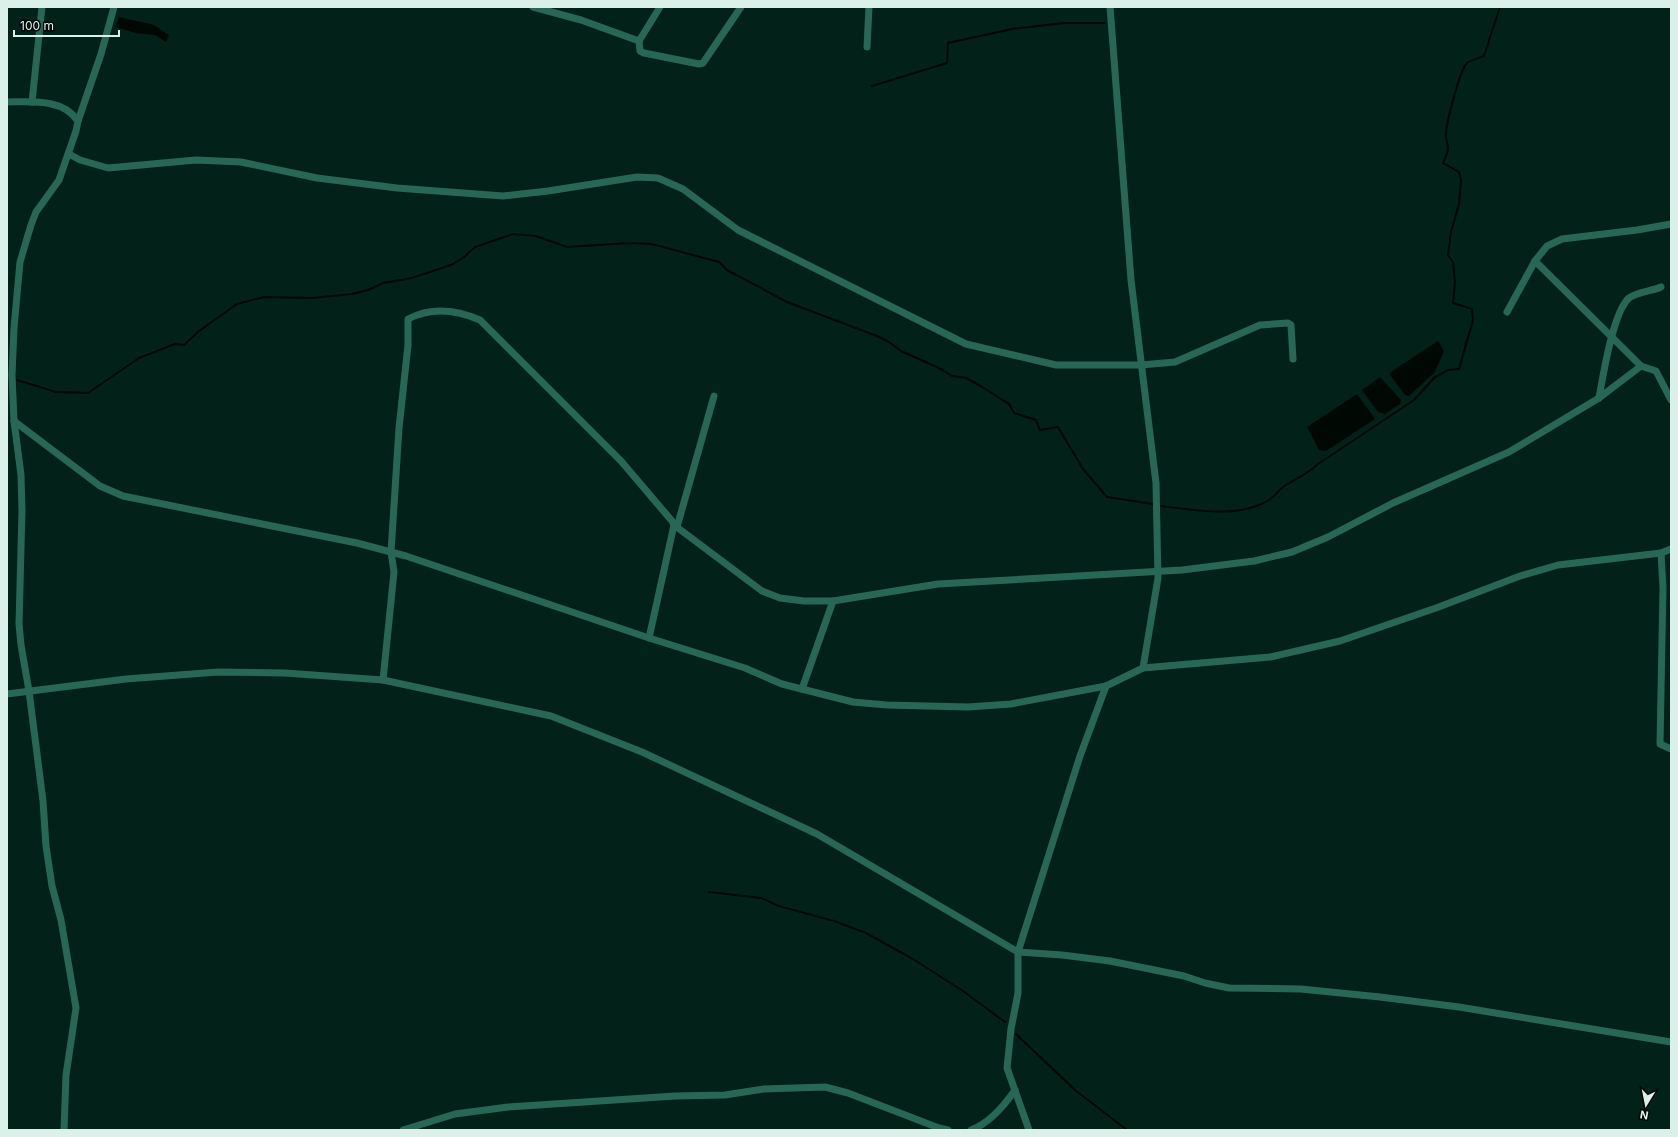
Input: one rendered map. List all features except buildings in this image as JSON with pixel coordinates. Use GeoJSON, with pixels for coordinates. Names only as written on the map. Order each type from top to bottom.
{"type":"FeatureCollection","features":[{"type":"Feature","properties":{"kind":"street"},"geometry":{"type":"LineString","coordinates":[[32,102],[42,7]]}},
{"type":"Feature","properties":{"kind":"street"},"geometry":{"type":"LineString","coordinates":[[64,1130],[66,1075],[76,1008],[61,920],[52,886],[46,846],[43,801],[19,624],[22,503],[21,475],[14,421],[12,383],[14,328],[20,262],[31,225],[36,212],[59,180],[69,154],[78,121],[101,54],[114,7]]}},
{"type":"Feature","properties":{"kind":"street"},"geometry":{"type":"LineString","coordinates":[[533,7],[581,20],[639,41]]}},
{"type":"Feature","properties":{"kind":"street"},"geometry":{"type":"LineString","coordinates":[[639,41],[646,34],[660,7]]}},
{"type":"Feature","properties":{"kind":"street"},"geometry":{"type":"LineString","coordinates":[[639,41],[640,51],[644,53],[699,64],[703,63],[741,7]]}},
{"type":"Feature","properties":{"kind":"street"},"geometry":{"type":"LineString","coordinates":[[867,47],[869,7]]}},
{"type":"Feature","properties":{"kind":"street"},"geometry":{"type":"LineString","coordinates":[[1110,7],[1131,280],[1156,483],[1158,570],[1143,668]]}},
{"type":"Feature","properties":{"kind":"street"},"geometry":{"type":"LineString","coordinates":[[7,102],[32,102],[65,108],[73,114],[78,121]]}},
{"type":"Feature","properties":{"kind":"street"},"geometry":{"type":"LineString","coordinates":[[69,154],[80,160],[108,168],[196,160],[241,162],[332,180],[397,188],[503,196],[548,191],[637,177],[658,178],[683,189],[738,230],[966,344],[1056,365],[1141,365],[1179,360],[1260,325],[1288,323],[1291,325],[1293,359]]}},
{"type":"Feature","properties":{"kind":"street"},"geometry":{"type":"LineString","coordinates":[[1507,312],[1535,261],[1547,246],[1562,238],[1637,230],[1671,224]]}},
{"type":"Feature","properties":{"kind":"street"},"geometry":{"type":"LineString","coordinates":[[1535,261],[1641,366],[1656,371],[1660,376],[1671,400]]}},
{"type":"Feature","properties":{"kind":"street"},"geometry":{"type":"LineString","coordinates":[[1599,398],[1612,336],[1625,303],[1630,297],[1661,287]]}},
{"type":"Feature","properties":{"kind":"street"},"geometry":{"type":"LineString","coordinates":[[383,680],[394,572],[390,552],[399,428],[408,345],[408,319],[419,313],[446,311],[462,313],[480,320],[541,384],[621,461],[675,526],[762,591],[780,598],[804,601],[833,601],[938,584],[1222,566],[1254,561],[1292,552],[1328,537],[1453,476],[1509,452],[1599,398],[1641,366]]}},
{"type":"Feature","properties":{"kind":"street"},"geometry":{"type":"LineString","coordinates":[[649,638],[675,526],[714,396]]}},
{"type":"Feature","properties":{"kind":"street"},"geometry":{"type":"LineString","coordinates":[[14,421],[100,486],[123,496],[390,552],[506,589],[649,638],[745,668],[782,684],[854,702],[887,705],[968,707],[1011,704],[1106,686],[1143,668],[1270,657],[1340,641],[1436,608],[1520,576],[1558,565],[1661,553],[1671,549]]}},
{"type":"Feature","properties":{"kind":"street"},"geometry":{"type":"LineString","coordinates":[[1661,553],[1660,744],[1671,749]]}},
{"type":"Feature","properties":{"kind":"street"},"geometry":{"type":"LineString","coordinates":[[802,689],[833,601]]}},
{"type":"Feature","properties":{"kind":"street"},"geometry":{"type":"LineString","coordinates":[[7,694],[126,679],[218,672],[292,673],[383,680],[551,716],[642,752],[817,834],[1018,952],[1062,955],[1110,961],[1184,976],[1205,983],[1229,988],[1301,990],[1380,997],[1459,1007],[1671,1042]]}},
{"type":"Feature","properties":{"kind":"street"},"geometry":{"type":"LineString","coordinates":[[1029,1130],[1008,1068],[1011,1029],[1018,992],[1018,952],[1080,756],[1106,686]]}},
{"type":"Feature","properties":{"kind":"street"},"geometry":{"type":"LineString","coordinates":[[403,1130],[455,1114],[508,1106],[675,1096],[725,1095],[764,1089],[825,1087],[848,1093],[939,1128],[948,1130]]}},
{"type":"Feature","properties":{"kind":"street"},"geometry":{"type":"LineString","coordinates":[[971,1130],[981,1128],[1007,1102],[1015,1090]]}},
{"type":"Feature","properties":{"kind":"shaded area"},"geometry":{"type":"Polygon","coordinates":[[[119,17],[154,25],[169,35],[166,42],[155,35],[136,33],[115,27],[119,17]]]}},
{"type":"Feature","properties":{"kind":"shaded area"},"geometry":{"type":"Polygon","coordinates":[[[1438,341],[1444,351],[1435,372],[1409,396],[1405,395],[1390,375],[1391,372],[1438,341]]]}},
{"type":"Feature","properties":{"kind":"shaded area"},"geometry":{"type":"Polygon","coordinates":[[[1380,377],[1401,400],[1400,404],[1385,414],[1378,412],[1362,390],[1380,377]]]}},
{"type":"Feature","properties":{"kind":"shaded area"},"geometry":{"type":"Polygon","coordinates":[[[1357,394],[1375,419],[1326,451],[1319,450],[1307,427],[1357,394]]]}},
{"type":"Feature","properties":{"kind":"waterway"},"geometry":{"type":"LineString","coordinates":[[1161,506],[1216,512],[1244,510],[1257,506],[1269,500],[1283,487],[1306,474],[1318,464],[1414,400],[1435,377],[1448,370],[1459,369],[1473,320],[1472,309],[1453,303],[1455,283],[1453,262],[1448,255],[1451,232],[1459,204],[1461,180],[1459,172],[1443,163],[1448,150],[1446,134],[1454,97],[1464,67],[1467,63],[1484,56],[1500,7]]}},
{"type":"Feature","properties":{"kind":"waterway"},"geometry":{"type":"LineString","coordinates":[[872,86],[947,63],[948,43],[1012,29],[1064,23],[1104,23]]}},
{"type":"Feature","properties":{"kind":"waterway"},"geometry":{"type":"LineString","coordinates":[[14,379],[56,392],[88,393],[139,358],[175,344],[184,345],[199,331],[237,304],[264,297],[312,298],[352,294],[368,290],[383,283],[412,278],[451,265],[463,258],[475,247],[513,234],[536,236],[567,247],[630,243],[652,244],[719,262],[727,270],[787,302],[877,336],[889,342],[901,351],[939,368],[952,376],[966,378],[1009,404],[1014,413],[1036,420],[1040,430],[1058,427],[1083,469],[1107,497],[1153,504]]}},
{"type":"Feature","properties":{"kind":"waterway"},"geometry":{"type":"LineString","coordinates":[[709,892],[761,898],[779,906],[834,921],[866,933],[913,959],[963,991],[1005,1022]]}},
{"type":"Feature","properties":{"kind":"waterway"},"geometry":{"type":"LineString","coordinates":[[1016,1034],[1075,1090],[1127,1130]]}}]}
